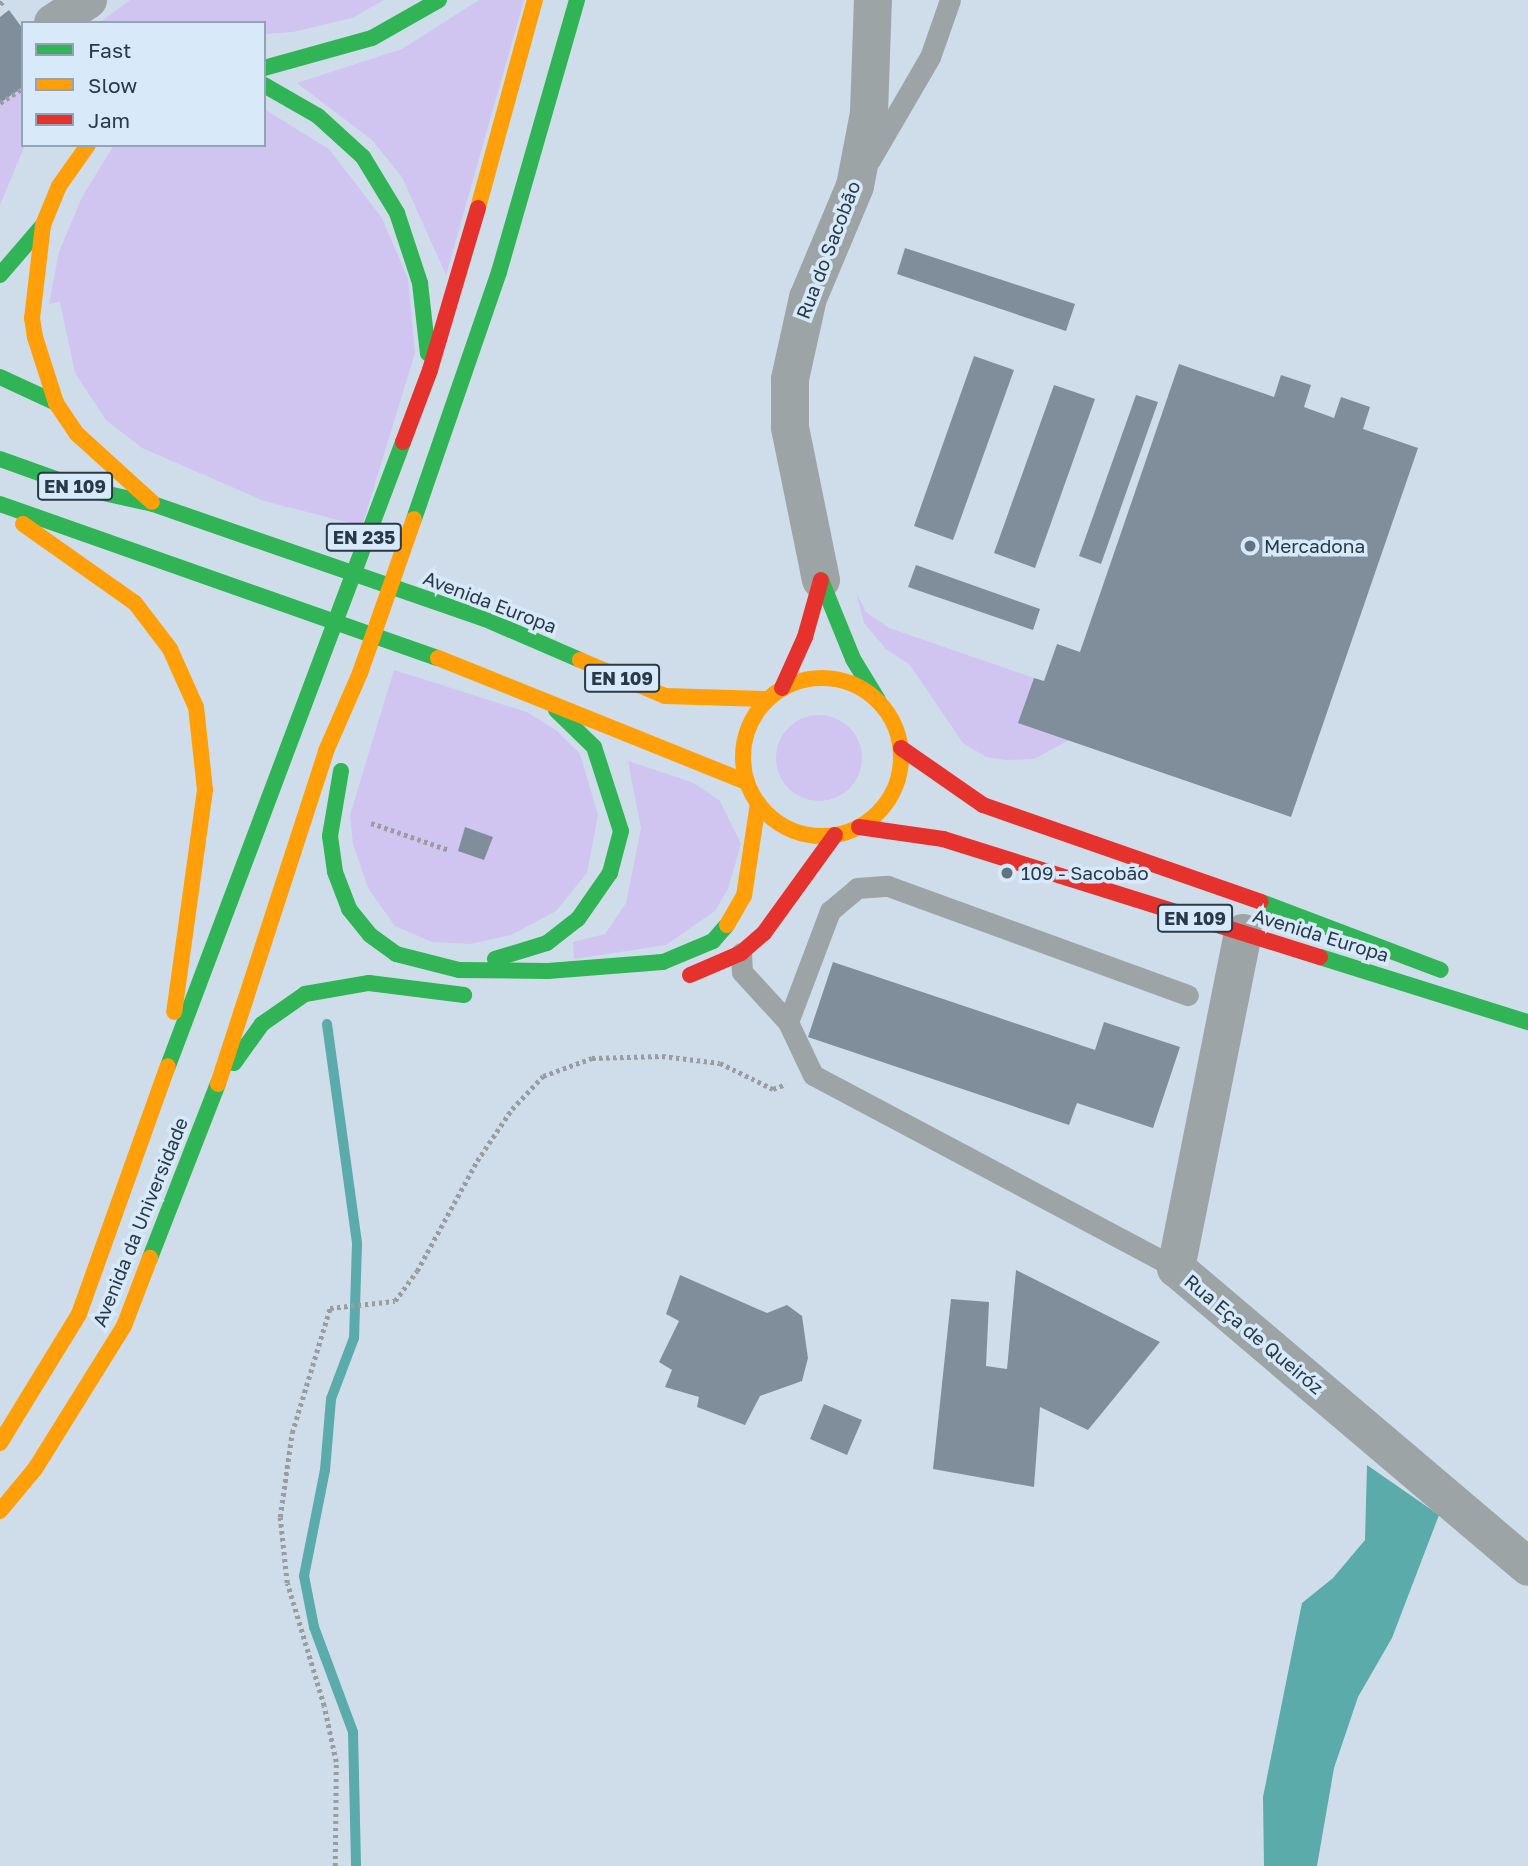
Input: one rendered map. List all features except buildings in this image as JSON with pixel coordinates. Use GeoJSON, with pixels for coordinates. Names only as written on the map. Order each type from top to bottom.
{"type":"FeatureCollection","features":[{"type":"Feature","properties":{"kind":"main road"},"geometry":{"type":"LineString","coordinates":[[266,67],[372,38],[439,0]]}},
{"type":"Feature","properties":{"kind":"main road","name":"EN 235"},"geometry":{"type":"LineString","coordinates":[[168,1066],[430,370],[512,94],[535,0]]}},
{"type":"Feature","properties":{"kind":"main road","name":"EN 235"},"geometry":{"type":"LineString","coordinates":[[218,1084],[326,751],[360,673],[499,272],[577,0]]}},
{"type":"Feature","properties":{"kind":"main road"},"geometry":{"type":"LineString","coordinates":[[266,86],[318,116],[363,157],[397,213],[420,283],[430,370]]}},
{"type":"Feature","properties":{"kind":"main road"},"geometry":{"type":"LineString","coordinates":[[87,147],[59,186],[43,225],[32,318],[56,403],[77,434],[153,504]]}},
{"type":"Feature","properties":{"kind":"main road"},"geometry":{"type":"LineString","coordinates":[[0,275],[43,225]]}},
{"type":"Feature","properties":{"kind":"main road"},"geometry":{"type":"LineString","coordinates":[[0,377],[56,403]]}},
{"type":"Feature","properties":{"kind":"main road","name":"Avenida Europa"},"geometry":{"type":"LineString","coordinates":[[0,459],[81,488],[153,504],[485,619],[665,696],[768,699]]}},
{"type":"Feature","properties":{"kind":"main road"},"geometry":{"type":"LineString","coordinates":[[0,505],[135,603],[170,649],[196,707],[205,790],[181,942],[168,1066]]}},
{"type":"Feature","properties":{"kind":"main road","name":"EN 109"},"geometry":{"type":"LineString","coordinates":[[0,505],[514,685],[747,782]]}},
{"type":"Feature","properties":{"kind":"main road"},"geometry":{"type":"LineString","coordinates":[[782,688],[805,638],[821,580]]}},
{"type":"Feature","properties":{"kind":"main road"},"geometry":{"type":"LineString","coordinates":[[821,580],[853,659],[879,702]]}},
{"type":"Feature","properties":{"kind":"main road"},"geometry":{"type":"LineString","coordinates":[[360,673],[333,811],[330,836],[334,872],[349,909],[370,935],[396,954],[431,966],[459,970],[548,971],[663,962],[713,941],[733,918],[744,896],[758,803]]}},
{"type":"Feature","properties":{"kind":"main road","name":"Avenida Europa"},"geometry":{"type":"LineString","coordinates":[[901,748],[899,776],[888,800],[859,827],[835,835],[791,830],[758,803],[747,782],[743,758],[746,734],[768,699],[782,688],[824,677],[846,681],[879,702],[901,748],[983,805],[1236,892],[1452,974]]}},
{"type":"Feature","properties":{"kind":"main road"},"geometry":{"type":"LineString","coordinates":[[459,970],[547,943],[578,919],[610,873],[621,831],[594,747],[560,712],[514,685]]}},
{"type":"Feature","properties":{"kind":"main road","name":"Avenida Europa"},"geometry":{"type":"LineString","coordinates":[[859,827],[943,839],[1528,1022]]}},
{"type":"Feature","properties":{"kind":"main road"},"geometry":{"type":"LineString","coordinates":[[670,983],[741,953],[764,933],[835,835]]}},
{"type":"Feature","properties":{"kind":"main road"},"geometry":{"type":"LineString","coordinates":[[218,1084],[262,1024],[304,994],[369,983],[455,996],[483,995]]}},
{"type":"Feature","properties":{"kind":"main road","name":"Avenida da Universidade"},"geometry":{"type":"LineString","coordinates":[[0,1443],[79,1314],[168,1066]]}},
{"type":"Feature","properties":{"kind":"main road","name":"Avenida da Universidade"},"geometry":{"type":"LineString","coordinates":[[0,1511],[35,1468],[124,1326],[218,1084]]}},
{"type":"Feature","properties":{"kind":"street"},"geometry":{"type":"LineString","coordinates":[[56,21],[88,0]]}},
{"type":"Feature","properties":{"kind":"street","name":"Rua do Sacobão"},"geometry":{"type":"LineString","coordinates":[[821,580],[790,427],[790,379],[808,298],[855,186],[869,113],[873,0]]}},
{"type":"Feature","properties":{"kind":"street","name":"Rua Eça de Queiróz"},"geometry":{"type":"LineString","coordinates":[[1243,933],[1176,1268],[1528,1567]]}},
{"type":"Feature","properties":{"kind":"lane"},"geometry":{"type":"LineString","coordinates":[[855,186],[930,57],[950,0]]}},
{"type":"Feature","properties":{"kind":"lane"},"geometry":{"type":"LineString","coordinates":[[788,1022],[830,911],[857,888],[888,886],[1188,995]]}},
{"type":"Feature","properties":{"kind":"lane"},"geometry":{"type":"LineString","coordinates":[[741,953],[742,972],[788,1022],[813,1075],[1176,1268]]}},
{"type":"Feature","properties":{"kind":"path"},"geometry":{"type":"LineString","coordinates":[[0,4],[5,0]]}},
{"type":"Feature","properties":{"kind":"path"},"geometry":{"type":"LineString","coordinates":[[0,103],[21,89]]}},
{"type":"Feature","properties":{"kind":"path"},"geometry":{"type":"LineString","coordinates":[[333,811],[449,849]]}},
{"type":"Feature","properties":{"kind":"path"},"geometry":{"type":"LineString","coordinates":[[335,1866],[336,1762],[324,1706],[287,1583],[280,1517],[292,1433],[330,1308],[395,1301],[477,1161],[512,1109],[543,1076],[592,1058],[662,1056],[720,1063],[774,1088],[813,1075]]}},
{"type":"Feature","properties":{"kind":"shaded area"},"geometry":{"type":"Polygon","coordinates":[[[130,0],[384,0],[352,18],[293,32],[266,34],[266,21],[102,21],[130,0]]]}},
{"type":"Feature","properties":{"kind":"shaded area"},"geometry":{"type":"Polygon","coordinates":[[[479,0],[524,0],[446,275],[402,177],[372,140],[297,83],[402,49],[479,0]]]}},
{"type":"Feature","properties":{"kind":"shaded area"},"geometry":{"type":"Polygon","coordinates":[[[21,79],[21,147],[24,147],[0,205],[0,95],[21,79]]]}},
{"type":"Feature","properties":{"kind":"shaded area"},"geometry":{"type":"Polygon","coordinates":[[[266,110],[329,149],[382,218],[408,279],[415,353],[362,526],[264,501],[142,448],[106,420],[75,373],[60,302],[49,304],[59,252],[82,197],[113,147],[266,147],[266,110]]]}},
{"type":"Feature","properties":{"kind":"shaded area"},"geometry":{"type":"Polygon","coordinates":[[[856,592],[866,612],[889,628],[1034,678],[1019,722],[1069,740],[1034,759],[1006,760],[986,757],[963,743],[910,665],[886,649],[864,623],[856,592]]]}},
{"type":"Feature","properties":{"kind":"shaded area"},"geometry":{"type":"Polygon","coordinates":[[[394,670],[527,712],[557,731],[580,754],[598,815],[587,873],[556,911],[511,935],[471,944],[432,942],[395,926],[368,888],[353,844],[350,815],[394,670]]]}},
{"type":"Feature","properties":{"kind":"shaded area"},"geometry":{"type":"Polygon","coordinates":[[[819,715],[843,722],[855,734],[862,758],[855,782],[843,794],[819,801],[795,794],[783,782],[776,758],[783,734],[795,722],[819,715]]]}},
{"type":"Feature","properties":{"kind":"shaded area"},"geometry":{"type":"Polygon","coordinates":[[[628,761],[694,783],[720,801],[741,844],[728,889],[715,911],[666,945],[574,959],[573,942],[605,934],[626,903],[641,828],[628,761]]]}},
{"type":"Feature","properties":{"kind":"shaded area"},"geometry":{"type":"Polygon","coordinates":[[[1367,1465],[1439,1515],[1392,1638],[1358,1697],[1334,1768],[1317,1866],[1264,1866],[1263,1797],[1302,1603],[1333,1578],[1365,1540],[1367,1465]]]}},
{"type":"Feature","properties":{"kind":"waterway"},"geometry":{"type":"LineString","coordinates":[[327,1024],[357,1244],[354,1338],[331,1399],[325,1470],[304,1576],[314,1627],[353,1732],[356,1866]]}},
{"type":"Feature","properties":{"kind":"traffic: fast"},"geometry":{"type":"LineString","coordinates":[[266,67],[372,38],[439,0]]}},
{"type":"Feature","properties":{"kind":"traffic: fast"},"geometry":{"type":"LineString","coordinates":[[414,519],[499,272],[577,0]]}},
{"type":"Feature","properties":{"kind":"traffic: fast"},"geometry":{"type":"LineString","coordinates":[[266,86],[318,116],[363,157],[397,213],[420,283],[428,354]]}},
{"type":"Feature","properties":{"kind":"traffic: fast"},"geometry":{"type":"LineString","coordinates":[[0,275],[43,225]]}},
{"type":"Feature","properties":{"kind":"traffic: fast"},"geometry":{"type":"LineString","coordinates":[[0,377],[56,403]]}},
{"type":"Feature","properties":{"kind":"traffic: fast"},"geometry":{"type":"LineString","coordinates":[[168,1066],[403,442]]}},
{"type":"Feature","properties":{"kind":"traffic: fast"},"geometry":{"type":"LineString","coordinates":[[0,459],[81,488],[153,504],[485,619],[580,660]]}},
{"type":"Feature","properties":{"kind":"traffic: fast"},"geometry":{"type":"LineString","coordinates":[[0,504],[438,658]]}},
{"type":"Feature","properties":{"kind":"traffic: fast"},"geometry":{"type":"LineString","coordinates":[[821,580],[853,659],[878,700]]}},
{"type":"Feature","properties":{"kind":"traffic: fast"},"geometry":{"type":"LineString","coordinates":[[495,959],[547,943],[578,919],[610,873],[621,831],[594,747],[556,710]]}},
{"type":"Feature","properties":{"kind":"traffic: fast"},"geometry":{"type":"LineString","coordinates":[[341,771],[330,836],[335,872],[349,909],[370,935],[396,954],[459,970],[548,971],[663,962],[713,941],[727,925]]}},
{"type":"Feature","properties":{"kind":"traffic: fast"},"geometry":{"type":"LineString","coordinates":[[1261,902],[1441,970]]}},
{"type":"Feature","properties":{"kind":"traffic: fast"},"geometry":{"type":"LineString","coordinates":[[1320,957],[1528,1022]]}},
{"type":"Feature","properties":{"kind":"traffic: fast"},"geometry":{"type":"LineString","coordinates":[[234,1063],[262,1024],[305,994],[369,983],[464,995]]}},
{"type":"Feature","properties":{"kind":"traffic: fast"},"geometry":{"type":"LineString","coordinates":[[150,1258],[218,1084]]}},
{"type":"Feature","properties":{"kind":"traffic: slow"},"geometry":{"type":"LineString","coordinates":[[478,208],[535,0]]}},
{"type":"Feature","properties":{"kind":"traffic: slow"},"geometry":{"type":"LineString","coordinates":[[87,147],[59,186],[43,225],[32,318],[35,337],[56,403],[77,434],[152,502]]}},
{"type":"Feature","properties":{"kind":"traffic: slow"},"geometry":{"type":"LineString","coordinates":[[218,1084],[326,751],[360,673],[414,519]]}},
{"type":"Feature","properties":{"kind":"traffic: slow"},"geometry":{"type":"LineString","coordinates":[[23,524],[135,603],[170,649],[196,707],[205,790],[174,1012]]}},
{"type":"Feature","properties":{"kind":"traffic: slow"},"geometry":{"type":"LineString","coordinates":[[438,658],[747,782]]}},
{"type":"Feature","properties":{"kind":"traffic: slow"},"geometry":{"type":"LineString","coordinates":[[580,660],[665,696],[768,699]]}},
{"type":"Feature","properties":{"kind":"traffic: slow"},"geometry":{"type":"LineString","coordinates":[[822,678],[852,684],[878,701],[895,727],[901,757],[895,787],[878,813],[852,830],[822,836],[792,830],[766,813],[749,787],[743,757],[749,727],[766,701],[792,684],[822,678]]}},
{"type":"Feature","properties":{"kind":"traffic: slow"},"geometry":{"type":"LineString","coordinates":[[727,925],[744,896],[758,803]]}},
{"type":"Feature","properties":{"kind":"traffic: slow"},"geometry":{"type":"LineString","coordinates":[[0,1443],[79,1314],[168,1066]]}},
{"type":"Feature","properties":{"kind":"traffic: slow"},"geometry":{"type":"LineString","coordinates":[[0,1511],[35,1469],[124,1326],[150,1258]]}},
{"type":"Feature","properties":{"kind":"traffic: jam"},"geometry":{"type":"LineString","coordinates":[[403,442],[430,370],[478,208]]}},
{"type":"Feature","properties":{"kind":"traffic: jam"},"geometry":{"type":"LineString","coordinates":[[782,688],[805,637],[821,580]]}},
{"type":"Feature","properties":{"kind":"traffic: jam"},"geometry":{"type":"LineString","coordinates":[[901,748],[983,805],[1261,902]]}},
{"type":"Feature","properties":{"kind":"traffic: jam"},"geometry":{"type":"LineString","coordinates":[[859,827],[943,839],[1320,957]]}},
{"type":"Feature","properties":{"kind":"traffic: jam"},"geometry":{"type":"LineString","coordinates":[[690,975],[741,953],[764,933],[835,835]]}},
{"type":"Feature","properties":{"kind":"place","name":"Mercadona"},"geometry":{"type":"Point","coordinates":[1250,546]}},
{"type":"Feature","properties":{"kind":"place","name":"109 - Sacobão"},"geometry":{"type":"Point","coordinates":[1007,873]}}]}
